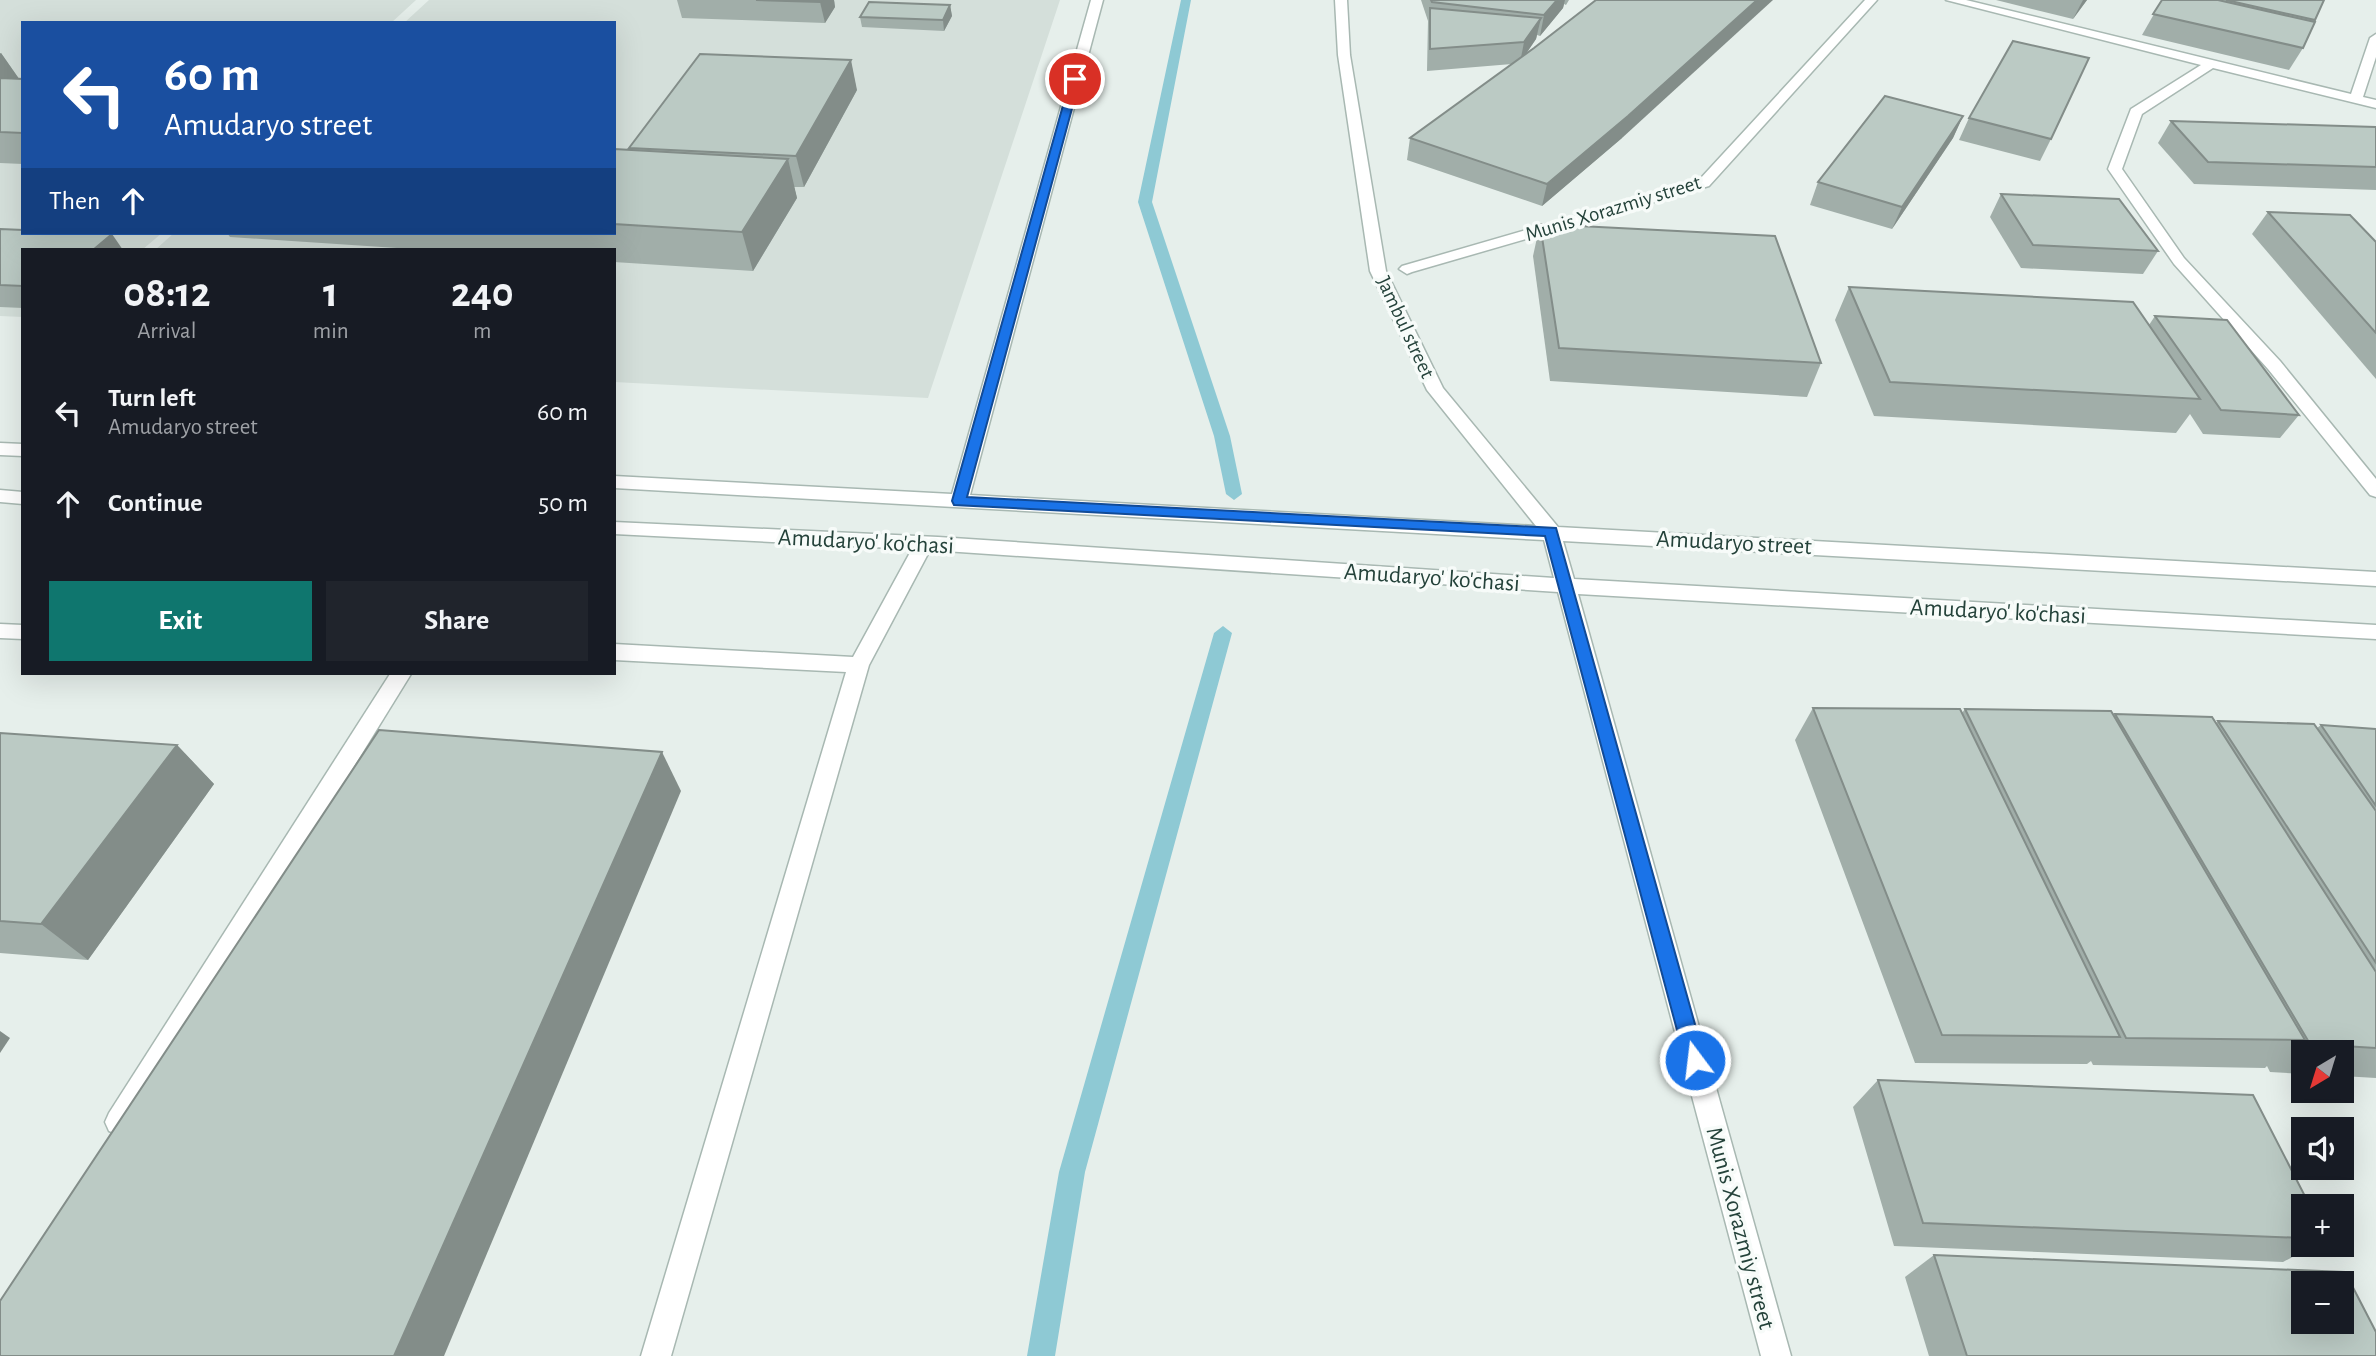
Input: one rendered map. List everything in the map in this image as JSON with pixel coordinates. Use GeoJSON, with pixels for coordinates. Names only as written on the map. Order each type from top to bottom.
{"type":"FeatureCollection","features":[{"type":"Feature","properties":{"kind":"street"},"geometry":{"type":"LineString","coordinates":[[959,501],[1097,0]]}},
{"type":"Feature","properties":{"kind":"street","name":"Jambul street"},"geometry":{"type":"LineString","coordinates":[[1341,0],[1344,55],[1378,271],[1435,390],[1551,532]]}},
{"type":"Feature","properties":{"kind":"street","name":"Munis Xorazmiy street"},"geometry":{"type":"LineString","coordinates":[[1407,269],[1704,183],[1871,0]]}},
{"type":"Feature","properties":{"kind":"street"},"geometry":{"type":"LineString","coordinates":[[1952,0],[2376,104]]}},
{"type":"Feature","properties":{"kind":"street"},"geometry":{"type":"LineString","coordinates":[[2356,100],[2376,38]]}},
{"type":"Feature","properties":{"kind":"street"},"geometry":{"type":"LineString","coordinates":[[2211,64],[2136,113],[2115,169],[2179,261],[2274,365],[2376,491]]}},
{"type":"Feature","properties":{"kind":"street"},"geometry":{"type":"LineString","coordinates":[[0,449],[21,450]]}},
{"type":"Feature","properties":{"kind":"street","name":"Amudaryo street"},"geometry":{"type":"LineString","coordinates":[[616,482],[2376,579]]}},
{"type":"Feature","properties":{"kind":"street"},"geometry":{"type":"LineString","coordinates":[[0,496],[21,498]]}},
{"type":"Feature","properties":{"kind":"street","name":"Amudaryo' ko'chasi"},"geometry":{"type":"LineString","coordinates":[[616,528],[924,544],[1566,586],[2376,632]]}},
{"type":"Feature","properties":{"kind":"street","name":"Munis Xorazmiy street"},"geometry":{"type":"LineString","coordinates":[[1551,532],[1776,1356]]}},
{"type":"Feature","properties":{"kind":"street"},"geometry":{"type":"LineString","coordinates":[[656,1356],[859,665],[924,544]]}},
{"type":"Feature","properties":{"kind":"street"},"geometry":{"type":"LineString","coordinates":[[0,631],[21,632]]}},
{"type":"Feature","properties":{"kind":"street"},"geometry":{"type":"LineString","coordinates":[[616,652],[859,665]]}},
{"type":"Feature","properties":{"kind":"street"},"geometry":{"type":"LineString","coordinates":[[104,1146],[400,675]]}},
{"type":"Feature","properties":{"kind":"shaded area"},"geometry":{"type":"Polygon","coordinates":[[[0,0],[416,0],[393,21],[21,21],[21,235],[160,235],[144,248],[21,248],[21,317],[0,316],[0,0]]]}},
{"type":"Feature","properties":{"kind":"shaded area"},"geometry":{"type":"Polygon","coordinates":[[[429,0],[1060,0],[928,398],[616,382],[616,248],[157,248],[172,235],[616,235],[616,21],[406,21],[429,0]]]}},
{"type":"Feature","properties":{"kind":"building"},"geometry":{"type":"Polygon","coordinates":[[[756,0],[822,0],[820,2],[756,0]]]}},
{"type":"Feature","properties":{"kind":"building"},"geometry":{"type":"Polygon","coordinates":[[[1431,0],[1557,0],[1544,15],[1431,0]]]}},
{"type":"Feature","properties":{"kind":"building"},"geometry":{"type":"Polygon","coordinates":[[[1596,0],[1757,0],[1628,116],[1547,184],[1410,138],[1534,48],[1596,0]]]}},
{"type":"Feature","properties":{"kind":"building"},"geometry":{"type":"Polygon","coordinates":[[[2162,0],[2218,0],[2315,22],[2303,48],[2153,14],[2162,0]]]}},
{"type":"Feature","properties":{"kind":"building"},"geometry":{"type":"Polygon","coordinates":[[[2226,0],[2324,0],[2315,20],[2226,0]]]}},
{"type":"Feature","properties":{"kind":"building"},"geometry":{"type":"Polygon","coordinates":[[[869,2],[950,5],[943,20],[860,17],[869,2]]]}},
{"type":"Feature","properties":{"kind":"building"},"geometry":{"type":"Polygon","coordinates":[[[1430,8],[1541,18],[1524,42],[1430,49],[1430,8]]]}},
{"type":"Feature","properties":{"kind":"building"},"geometry":{"type":"Polygon","coordinates":[[[2013,41],[2089,58],[2051,139],[1969,118],[2013,41]]]}},
{"type":"Feature","properties":{"kind":"building"},"geometry":{"type":"Polygon","coordinates":[[[700,54],[851,60],[796,156],[629,148],[700,54]]]}},
{"type":"Feature","properties":{"kind":"building"},"geometry":{"type":"Polygon","coordinates":[[[0,78],[21,79],[21,133],[0,132],[0,78]]]}},
{"type":"Feature","properties":{"kind":"building"},"geometry":{"type":"Polygon","coordinates":[[[1885,96],[1963,116],[1902,207],[1818,182],[1885,96]]]}},
{"type":"Feature","properties":{"kind":"building"},"geometry":{"type":"Polygon","coordinates":[[[2171,121],[2376,127],[2376,167],[2208,162],[2171,121]]]}},
{"type":"Feature","properties":{"kind":"building"},"geometry":{"type":"Polygon","coordinates":[[[616,149],[788,159],[742,232],[616,224],[616,149]]]}},
{"type":"Feature","properties":{"kind":"building"},"geometry":{"type":"Polygon","coordinates":[[[2001,194],[2119,199],[2158,251],[2033,245],[2001,194]]]}},
{"type":"Feature","properties":{"kind":"building"},"geometry":{"type":"Polygon","coordinates":[[[2268,212],[2350,215],[2376,242],[2376,333],[2268,212]]]}},
{"type":"Feature","properties":{"kind":"building"},"geometry":{"type":"Polygon","coordinates":[[[1540,224],[1775,236],[1821,363],[1559,348],[1540,224]]]}},
{"type":"Feature","properties":{"kind":"building"},"geometry":{"type":"Polygon","coordinates":[[[0,229],[21,230],[21,235],[111,235],[95,248],[21,248],[21,286],[0,285],[0,229]]]}},
{"type":"Feature","properties":{"kind":"building"},"geometry":{"type":"Polygon","coordinates":[[[1849,287],[2133,302],[2200,399],[1890,382],[1849,287]]]}},
{"type":"Feature","properties":{"kind":"building"},"geometry":{"type":"Polygon","coordinates":[[[2155,316],[2227,320],[2299,415],[2221,410],[2155,316]]]}},
{"type":"Feature","properties":{"kind":"building"},"geometry":{"type":"Polygon","coordinates":[[[1813,708],[1960,709],[2120,1037],[1942,1035],[1813,708]]]}},
{"type":"Feature","properties":{"kind":"building"},"geometry":{"type":"Polygon","coordinates":[[[1965,709],[2111,711],[2305,1040],[2126,1038],[1965,709]]]}},
{"type":"Feature","properties":{"kind":"building"},"geometry":{"type":"Polygon","coordinates":[[[2115,714],[2212,717],[2376,972],[2376,1048],[2354,1047],[2354,1040],[2308,1040],[2115,714]]]}},
{"type":"Feature","properties":{"kind":"building"},"geometry":{"type":"Polygon","coordinates":[[[2218,721],[2314,724],[2376,811],[2376,963],[2218,721]]]}},
{"type":"Feature","properties":{"kind":"building"},"geometry":{"type":"Polygon","coordinates":[[[2321,725],[2376,729],[2376,806],[2321,725]]]}},
{"type":"Feature","properties":{"kind":"building"},"geometry":{"type":"Polygon","coordinates":[[[379,730],[662,752],[394,1356],[0,1356],[0,1301],[379,730]]]}},
{"type":"Feature","properties":{"kind":"building"},"geometry":{"type":"Polygon","coordinates":[[[0,733],[177,745],[41,924],[0,921],[0,733]]]}},
{"type":"Feature","properties":{"kind":"building"},"geometry":{"type":"Polygon","coordinates":[[[1878,1080],[2253,1095],[2291,1169],[2291,1180],[2297,1180],[2304,1194],[2291,1194],[2291,1238],[1923,1223],[1878,1080]]]}},
{"type":"Feature","properties":{"kind":"building"},"geometry":{"type":"Polygon","coordinates":[[[1934,1255],[2321,1271],[2291,1271],[2291,1334],[2354,1334],[2354,1289],[2376,1332],[2376,1356],[1967,1356],[1934,1255]]]}},
{"type":"Feature","properties":{"kind":"waterway"},"geometry":{"type":"LineString","coordinates":[[1186,0],[1145,202],[1222,436],[1234,494]]}},
{"type":"Feature","properties":{"kind":"waterway"},"geometry":{"type":"LineString","coordinates":[[1041,1356],[1072,1172],[1223,633]]}},
{"type":"Feature","properties":{"kind":"route"},"geometry":{"type":"LineString","coordinates":[[1075,79],[959,501],[1551,532],[1695,1060]]}}]}
